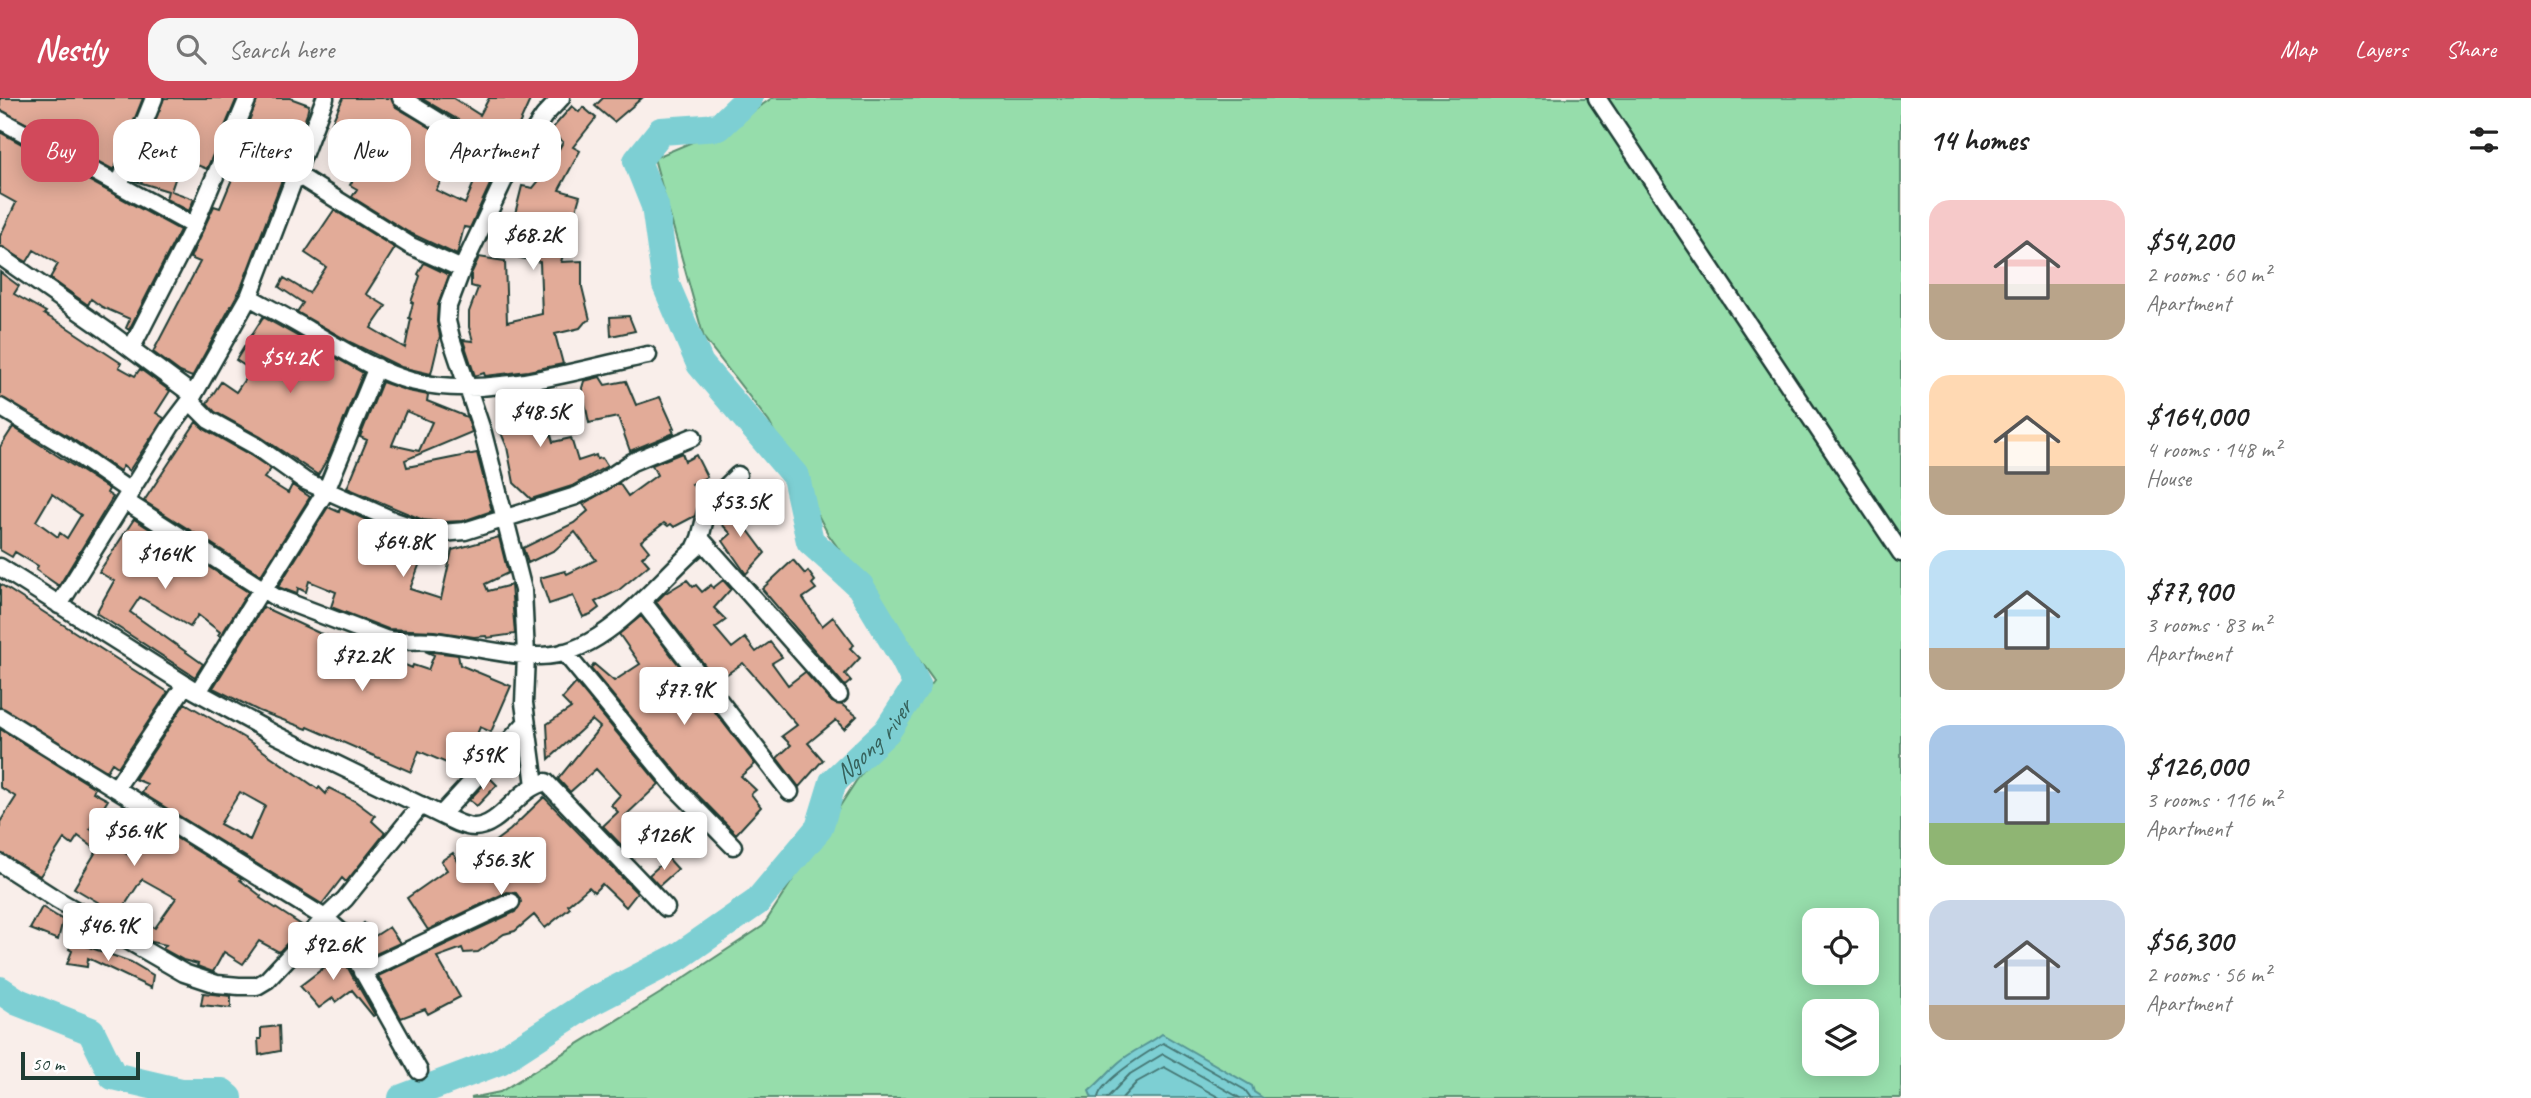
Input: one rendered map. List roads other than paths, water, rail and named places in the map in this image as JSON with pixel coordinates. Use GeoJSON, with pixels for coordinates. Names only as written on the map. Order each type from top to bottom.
{"type":"FeatureCollection","features":[{"type":"Feature","properties":{"kind":"street"},"geometry":{"type":"LineString","coordinates":[[119,185],[155,98]]}},
{"type":"Feature","properties":{"kind":"street"},"geometry":{"type":"LineString","coordinates":[[131,349],[194,226],[248,98]]}},
{"type":"Feature","properties":{"kind":"street"},"geometry":{"type":"LineString","coordinates":[[314,127],[325,98]]}},
{"type":"Feature","properties":{"kind":"street"},"geometry":{"type":"LineString","coordinates":[[401,98],[435,119]]}},
{"type":"Feature","properties":{"kind":"street"},"geometry":{"type":"LineString","coordinates":[[542,119],[561,98]]}},
{"type":"Feature","properties":{"kind":"street"},"geometry":{"type":"LineString","coordinates":[[1597,98],[1901,553]]}},
{"type":"Feature","properties":{"kind":"street"},"geometry":{"type":"LineString","coordinates":[[0,120],[194,226]]}},
{"type":"Feature","properties":{"kind":"street"},"geometry":{"type":"LineString","coordinates":[[59,605],[191,398],[249,297],[293,182]]}},
{"type":"Feature","properties":{"kind":"street"},"geometry":{"type":"LineString","coordinates":[[309,182],[411,246],[462,269]]}},
{"type":"Feature","properties":{"kind":"street"},"geometry":{"type":"LineString","coordinates":[[503,182],[462,269],[448,306],[447,321],[483,433],[523,590],[526,655],[524,692],[535,785]]}},
{"type":"Feature","properties":{"kind":"street"},"geometry":{"type":"LineString","coordinates":[[0,256],[131,349],[191,398],[222,428],[256,446],[305,481],[421,530],[442,533],[465,531],[576,496],[632,462],[693,437]]}},
{"type":"Feature","properties":{"kind":"street"},"geometry":{"type":"LineString","coordinates":[[249,297],[377,367],[408,380],[469,388],[502,386],[648,355]]}},
{"type":"Feature","properties":{"kind":"street"},"geometry":{"type":"LineString","coordinates":[[116,788],[192,689],[262,590],[326,491],[377,367]]}},
{"type":"Feature","properties":{"kind":"street"},"geometry":{"type":"LineString","coordinates":[[0,407],[63,445],[128,496],[262,590],[385,639],[403,643],[433,641],[526,655],[548,656],[564,652],[600,636],[642,601],[695,549],[701,538],[705,511],[709,503],[738,475]]}},
{"type":"Feature","properties":{"kind":"street"},"geometry":{"type":"LineString","coordinates":[[701,538],[839,695]]}},
{"type":"Feature","properties":{"kind":"street"},"geometry":{"type":"LineString","coordinates":[[0,567],[192,689],[276,735],[441,815],[475,827],[487,824],[535,785],[546,782],[666,908]]}},
{"type":"Feature","properties":{"kind":"street"},"geometry":{"type":"LineString","coordinates":[[642,601],[790,792]]}},
{"type":"Feature","properties":{"kind":"street"},"geometry":{"type":"LineString","coordinates":[[564,652],[675,787],[733,846]]}},
{"type":"Feature","properties":{"kind":"street"},"geometry":{"type":"LineString","coordinates":[[0,717],[325,918],[340,930],[419,1071]]}},
{"type":"Feature","properties":{"kind":"street"},"geometry":{"type":"LineString","coordinates":[[441,815],[526,723]]}},
{"type":"Feature","properties":{"kind":"street"},"geometry":{"type":"LineString","coordinates":[[0,863],[184,973],[217,984],[257,986],[267,980],[345,899],[421,805]]}},
{"type":"Feature","properties":{"kind":"street"},"geometry":{"type":"LineString","coordinates":[[362,972],[511,902]]}},
{"type":"Feature","properties":{"kind":"water"},"geometry":{"type":"Polygon","coordinates":[[[1162,1034],[1252,1086],[1254,1092],[1263,1098],[1092,1098],[1089,1091],[1118,1063],[1162,1034]]]}},
{"type":"Feature","properties":{"kind":"waterway","name":"Ngong river"},"geometry":{"type":"LineString","coordinates":[[402,1098],[500,1061],[591,1002],[678,957],[757,902],[819,828],[833,782],[887,731],[917,685],[860,586],[810,541],[796,477],[700,364],[666,285],[655,206],[637,161],[661,131],[719,127],[749,98]]}},
{"type":"Feature","properties":{"kind":"waterway","name":"Ngong river"},"geometry":{"type":"LineString","coordinates":[[0,990],[18,1002],[91,1031],[113,1076],[181,1092],[222,1092],[229,1098]]}}]}
